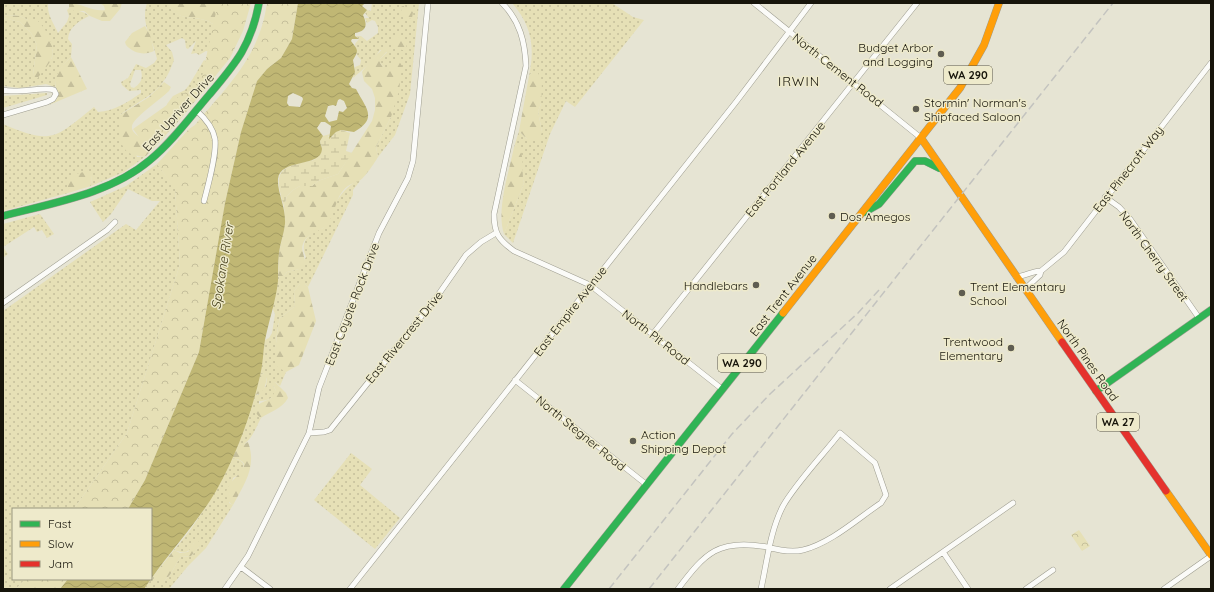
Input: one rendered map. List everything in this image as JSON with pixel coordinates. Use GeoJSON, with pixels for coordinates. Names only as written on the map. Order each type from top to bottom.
{"type":"FeatureCollection","features":[{"type":"Feature","properties":{"kind":"main road","name":"East Upriver Drive"},"geometry":{"type":"LineString","coordinates":[[3,216],[92,192],[126,177],[155,156],[196,110],[243,52],[254,25],[258,3]]}},
{"type":"Feature","properties":{"kind":"main road","name":"East Trent Avenue"},"geometry":{"type":"LineString","coordinates":[[564,589],[960,88],[984,45],[999,3]]}},
{"type":"Feature","properties":{"kind":"main road","name":"North Pines Road"},"geometry":{"type":"LineString","coordinates":[[921,138],[1016,277],[1211,555]]}},
{"type":"Feature","properties":{"kind":"main road"},"geometry":{"type":"LineString","coordinates":[[861,214],[879,204],[916,161],[928,161],[941,169]]}},
{"type":"Feature","properties":{"kind":"main road"},"geometry":{"type":"LineString","coordinates":[[1096,391],[1211,310]]}},
{"type":"Feature","properties":{"kind":"street","name":"East Coyote Rock Drive"},"geometry":{"type":"LineString","coordinates":[[225,589],[241,567],[309,433],[319,388],[380,233],[410,172],[413,161],[428,3]]}},
{"type":"Feature","properties":{"kind":"street"},"geometry":{"type":"LineString","coordinates":[[502,3],[510,11],[519,26],[525,45],[526,66],[494,214],[496,233],[504,244],[514,252],[590,285]]}},
{"type":"Feature","properties":{"kind":"street","name":"North Cement Road"},"geometry":{"type":"LineString","coordinates":[[754,3],[854,82],[921,138]]}},
{"type":"Feature","properties":{"kind":"street","name":"East Empire Avenue"},"geometry":{"type":"LineString","coordinates":[[350,589],[736,102],[811,3]]}},
{"type":"Feature","properties":{"kind":"street","name":"East Portland Avenue"},"geometry":{"type":"LineString","coordinates":[[652,335],[917,3]]}},
{"type":"Feature","properties":{"kind":"street","name":"East Pinecroft Way"},"geometry":{"type":"LineString","coordinates":[[1025,289],[1040,275],[1041,271],[1064,252],[1211,63]]}},
{"type":"Feature","properties":{"kind":"street"},"geometry":{"type":"LineString","coordinates":[[3,90],[16,92],[48,89],[54,90],[56,94],[53,99],[42,104],[3,115]]}},
{"type":"Feature","properties":{"kind":"street"},"geometry":{"type":"LineString","coordinates":[[196,110],[207,120],[215,139],[212,169],[204,201]]}},
{"type":"Feature","properties":{"kind":"street","name":"North Cherry Street"},"geometry":{"type":"LineString","coordinates":[[1106,197],[1119,206],[1130,219],[1199,318]]}},
{"type":"Feature","properties":{"kind":"street"},"geometry":{"type":"LineString","coordinates":[[3,302],[107,230],[115,222]]}},
{"type":"Feature","properties":{"kind":"street","name":"East Rivercrest Drive"},"geometry":{"type":"LineString","coordinates":[[309,433],[330,430],[374,373],[436,298],[466,255],[481,242],[496,233]]}},
{"type":"Feature","properties":{"kind":"street","name":"East Pinecroft Way"},"geometry":{"type":"LineString","coordinates":[[1016,277],[1028,276],[1037,270],[1041,271]]}},
{"type":"Feature","properties":{"kind":"street","name":"North Pit Road"},"geometry":{"type":"LineString","coordinates":[[590,285],[722,389]]}},
{"type":"Feature","properties":{"kind":"street","name":"North Stegner Road"},"geometry":{"type":"LineString","coordinates":[[515,380],[647,485]]}},
{"type":"Feature","properties":{"kind":"street"},"geometry":{"type":"LineString","coordinates":[[678,589],[696,565],[718,549],[731,545],[748,544],[769,548],[789,551],[801,551],[814,547],[881,503],[886,495],[874,463],[840,433],[783,506],[775,524],[769,548],[761,589]]}},
{"type":"Feature","properties":{"kind":"street"},"geometry":{"type":"LineString","coordinates":[[890,589],[1013,503]]}},
{"type":"Feature","properties":{"kind":"street"},"geometry":{"type":"LineString","coordinates":[[942,552],[968,589]]}},
{"type":"Feature","properties":{"kind":"street"},"geometry":{"type":"LineString","coordinates":[[1164,589],[1211,555]]}},
{"type":"Feature","properties":{"kind":"street"},"geometry":{"type":"LineString","coordinates":[[241,567],[270,589]]}},
{"type":"Feature","properties":{"kind":"street"},"geometry":{"type":"LineString","coordinates":[[1026,589],[1053,570]]}},
{"type":"Feature","properties":{"kind":"green space"},"geometry":{"type":"Polygon","coordinates":[[[3,3],[48,3],[49,15],[58,33],[67,22],[69,16],[67,10],[69,8],[89,16],[78,22],[70,31],[68,39],[72,44],[71,57],[60,70],[55,87],[46,84],[20,88],[3,86],[3,18],[20,22],[31,33],[37,45],[33,75],[37,78],[52,58],[53,50],[28,20],[20,16],[3,15],[3,3]]]}},
{"type":"Feature","properties":{"kind":"green space"},"geometry":{"type":"Polygon","coordinates":[[[69,3],[78,4],[92,9],[105,10],[104,6],[100,3],[122,3],[120,9],[110,21],[102,21],[90,16],[84,11],[74,11],[69,8],[69,3]]]}},
{"type":"Feature","properties":{"kind":"green space"},"geometry":{"type":"Polygon","coordinates":[[[147,3],[168,3],[176,14],[201,19],[213,24],[214,36],[212,52],[206,51],[199,55],[196,53],[191,54],[196,41],[188,49],[186,48],[185,40],[182,38],[166,45],[172,52],[174,60],[165,80],[153,93],[120,115],[137,157],[146,156],[124,172],[91,186],[92,175],[68,181],[68,193],[3,211],[3,124],[32,135],[52,135],[61,132],[70,126],[94,107],[98,112],[110,110],[126,103],[141,93],[141,90],[129,91],[122,85],[121,82],[128,78],[136,64],[146,68],[157,59],[146,25],[145,11],[147,3]],[[135,70],[130,84],[131,87],[134,88],[140,82],[142,78],[141,70],[135,70]]]}},
{"type":"Feature","properties":{"kind":"green space"},"geometry":{"type":"Polygon","coordinates":[[[168,3],[248,3],[214,36],[213,24],[201,19],[176,14],[168,3]]]}},
{"type":"Feature","properties":{"kind":"green space"},"geometry":{"type":"Polygon","coordinates":[[[218,3],[251,3],[243,31],[230,58],[178,122],[150,152],[133,129],[201,81],[218,3]]]}},
{"type":"Feature","properties":{"kind":"green space"},"geometry":{"type":"Polygon","coordinates":[[[267,3],[298,3],[292,39],[281,58],[267,69],[257,81],[241,132],[225,203],[199,352],[145,480],[129,508],[75,508],[127,433],[180,264],[175,189],[157,164],[189,129],[195,125],[240,70],[257,40],[267,3]]]}},
{"type":"Feature","properties":{"kind":"green space"},"geometry":{"type":"Polygon","coordinates":[[[372,3],[419,3],[410,94],[395,135],[378,157],[376,147],[391,117],[392,64],[388,67],[384,67],[380,63],[380,59],[387,52],[380,50],[371,62],[353,78],[355,67],[360,65],[361,60],[357,55],[355,44],[359,39],[356,36],[361,36],[367,41],[378,33],[378,27],[375,21],[372,20],[367,23],[365,18],[369,18],[365,13],[367,10],[371,11],[372,3]]]}},
{"type":"Feature","properties":{"kind":"green space"},"geometry":{"type":"Polygon","coordinates":[[[512,3],[612,3],[633,17],[644,20],[575,107],[566,101],[550,134],[513,243],[504,234],[524,183],[519,149],[516,145],[514,147],[519,131],[527,139],[542,132],[538,111],[541,104],[532,72],[529,76],[532,56],[530,37],[524,20],[512,3]]]}},
{"type":"Feature","properties":{"kind":"green space"},"geometry":{"type":"Polygon","coordinates":[[[403,6],[411,9],[413,12],[412,18],[410,19],[403,14],[401,7],[403,6]]]}},
{"type":"Feature","properties":{"kind":"green space"},"geometry":{"type":"Polygon","coordinates":[[[3,15],[20,16],[28,20],[37,20],[46,32],[51,42],[53,53],[48,65],[37,79],[34,78],[33,75],[37,45],[31,33],[20,22],[3,18],[3,15]]]}},
{"type":"Feature","properties":{"kind":"green space"},"geometry":{"type":"Polygon","coordinates":[[[145,26],[150,35],[154,51],[150,53],[135,52],[126,45],[125,42],[132,33],[145,26]]]}},
{"type":"Feature","properties":{"kind":"green space"},"geometry":{"type":"Polygon","coordinates":[[[396,36],[407,42],[406,50],[401,50],[394,45],[392,38],[396,36]]]}},
{"type":"Feature","properties":{"kind":"green space"},"geometry":{"type":"Polygon","coordinates":[[[386,47],[389,49],[380,59],[380,63],[384,67],[387,67],[395,60],[399,61],[402,66],[399,91],[391,117],[376,147],[378,157],[361,180],[348,186],[342,192],[332,216],[325,226],[311,234],[305,240],[302,247],[304,263],[302,266],[299,269],[287,272],[284,276],[278,276],[279,253],[285,224],[284,206],[287,196],[300,186],[312,186],[318,181],[338,174],[372,121],[375,110],[375,98],[372,89],[364,81],[362,72],[373,58],[386,47]]]}},
{"type":"Feature","properties":{"kind":"green space"},"geometry":{"type":"Polygon","coordinates":[[[71,57],[87,89],[49,105],[57,99],[58,92],[55,82],[58,73],[71,57]]]}},
{"type":"Feature","properties":{"kind":"green space"},"geometry":{"type":"Polygon","coordinates":[[[204,60],[208,62],[207,76],[163,123],[167,104],[173,96],[185,90],[204,60]]]}},
{"type":"Feature","properties":{"kind":"green space"},"geometry":{"type":"Polygon","coordinates":[[[532,72],[538,73],[542,81],[541,104],[538,111],[542,132],[539,139],[534,141],[527,139],[519,131],[529,76],[532,72]]]}},
{"type":"Feature","properties":{"kind":"green space"},"geometry":{"type":"Polygon","coordinates":[[[164,82],[171,87],[169,91],[137,118],[132,126],[132,130],[141,138],[163,138],[146,156],[131,154],[122,145],[120,139],[120,115],[149,97],[164,82]]]}},
{"type":"Feature","properties":{"kind":"green space"},"geometry":{"type":"Polygon","coordinates":[[[47,93],[47,95],[3,108],[3,96],[47,93]]]}},
{"type":"Feature","properties":{"kind":"green space"},"geometry":{"type":"Polygon","coordinates":[[[341,130],[350,133],[346,151],[352,153],[338,174],[318,181],[312,186],[300,186],[293,190],[287,196],[284,206],[279,185],[281,172],[293,165],[314,160],[322,148],[320,141],[323,136],[330,134],[328,137],[332,137],[336,132],[341,130]]]}},
{"type":"Feature","properties":{"kind":"green space"},"geometry":{"type":"Polygon","coordinates":[[[516,145],[521,152],[524,183],[504,234],[501,214],[502,203],[514,147],[516,145]]]}},
{"type":"Feature","properties":{"kind":"green space"},"geometry":{"type":"Polygon","coordinates":[[[157,164],[175,188],[180,264],[127,433],[75,508],[12,508],[12,580],[24,580],[16,589],[3,589],[3,311],[126,224],[136,230],[160,201],[152,201],[128,189],[111,214],[103,222],[90,202],[126,186],[157,164]]]}},
{"type":"Feature","properties":{"kind":"green space"},"geometry":{"type":"Polygon","coordinates":[[[84,172],[92,175],[91,186],[68,193],[68,181],[75,174],[84,172]]]}},
{"type":"Feature","properties":{"kind":"green space"},"geometry":{"type":"Polygon","coordinates":[[[357,181],[360,181],[353,190],[353,195],[308,287],[305,284],[300,284],[294,291],[295,306],[280,318],[276,339],[276,354],[281,367],[286,372],[280,386],[275,382],[273,386],[276,390],[274,395],[268,400],[259,401],[259,416],[261,418],[255,431],[246,442],[238,445],[255,395],[258,395],[266,386],[267,378],[264,373],[260,375],[265,340],[269,338],[272,333],[275,314],[272,307],[278,276],[284,276],[287,272],[299,269],[306,257],[304,246],[307,238],[313,232],[323,228],[341,195],[357,181]]]}},
{"type":"Feature","properties":{"kind":"green space"},"geometry":{"type":"Polygon","coordinates":[[[40,214],[54,234],[47,238],[42,230],[37,232],[34,227],[3,247],[3,224],[40,214]]]}},
{"type":"Feature","properties":{"kind":"green space"},"geometry":{"type":"Polygon","coordinates":[[[3,247],[8,254],[3,258],[3,247]]]}},
{"type":"Feature","properties":{"kind":"green space"},"geometry":{"type":"Polygon","coordinates":[[[300,284],[305,284],[308,287],[316,321],[299,365],[286,372],[276,366],[278,330],[280,318],[295,306],[294,291],[300,284]]]}},
{"type":"Feature","properties":{"kind":"green space"},"geometry":{"type":"Polygon","coordinates":[[[268,373],[264,390],[255,395],[260,375],[268,373]]]}},
{"type":"Feature","properties":{"kind":"green space"},"geometry":{"type":"Polygon","coordinates":[[[275,382],[286,393],[288,398],[283,405],[261,418],[255,411],[255,408],[260,403],[271,398],[276,390],[272,384],[275,382]]]}},
{"type":"Feature","properties":{"kind":"green space"},"geometry":{"type":"Polygon","coordinates":[[[248,442],[251,459],[250,467],[245,482],[233,505],[227,498],[226,492],[229,485],[243,469],[244,464],[241,461],[232,458],[238,445],[248,442]]]}},
{"type":"Feature","properties":{"kind":"green space"},"geometry":{"type":"Polygon","coordinates":[[[351,453],[372,469],[360,485],[400,518],[375,549],[314,500],[351,453]]]}},
{"type":"Feature","properties":{"kind":"green space"},"geometry":{"type":"Polygon","coordinates":[[[232,458],[241,461],[244,466],[243,469],[233,478],[229,503],[233,505],[206,548],[188,566],[169,589],[144,589],[152,580],[154,575],[156,581],[164,581],[181,557],[191,556],[200,546],[200,542],[194,543],[191,549],[186,552],[174,550],[191,529],[220,482],[232,458]]]}},
{"type":"Feature","properties":{"kind":"green space"},"geometry":{"type":"Polygon","coordinates":[[[1079,530],[1090,546],[1082,551],[1071,535],[1079,530]]]}},
{"type":"Feature","properties":{"kind":"green space"},"geometry":{"type":"Polygon","coordinates":[[[196,540],[200,542],[200,546],[191,556],[181,557],[164,581],[156,581],[154,579],[154,575],[174,550],[180,553],[188,552],[196,540]]]}},
{"type":"Feature","properties":{"kind":"green space"},"geometry":{"type":"Polygon","coordinates":[[[24,580],[67,580],[60,589],[16,589],[24,580]]]}},
{"type":"Feature","properties":{"kind":"water","name":"Spokane River"},"geometry":{"type":"Polygon","coordinates":[[[298,3],[365,3],[362,6],[367,10],[363,15],[366,25],[362,31],[355,33],[355,36],[359,39],[352,39],[351,41],[357,52],[353,60],[355,72],[349,84],[352,88],[356,89],[366,107],[368,117],[362,127],[354,132],[341,130],[336,132],[329,139],[331,126],[325,122],[321,122],[317,128],[323,136],[320,141],[322,149],[320,155],[315,159],[293,165],[280,172],[278,184],[285,224],[279,253],[277,288],[265,340],[261,372],[252,406],[236,450],[216,491],[201,514],[152,578],[152,508],[129,508],[145,480],[199,352],[225,203],[241,132],[257,81],[267,69],[281,58],[292,39],[298,3]],[[293,93],[288,96],[287,103],[289,106],[300,107],[303,99],[302,97],[293,93]],[[340,99],[338,100],[336,106],[328,106],[325,116],[329,122],[337,120],[339,111],[343,112],[347,108],[344,101],[340,99]]]}},
{"type":"Feature","properties":{"kind":"water"},"geometry":{"type":"Polygon","coordinates":[[[67,580],[150,580],[144,589],[60,589],[67,580]]]}},
{"type":"Feature","properties":{"kind":"railway"},"geometry":{"type":"LineString","coordinates":[[649,589],[1113,3]]}},
{"type":"Feature","properties":{"kind":"railway"},"geometry":{"type":"LineString","coordinates":[[609,589],[732,434],[770,394],[858,313],[879,290]]}},
{"type":"Feature","properties":{"kind":"traffic: fast"},"geometry":{"type":"LineString","coordinates":[[3,216],[60,202],[99,189],[134,172],[150,160],[181,129],[235,63],[247,43],[252,31],[259,3]]}},
{"type":"Feature","properties":{"kind":"traffic: fast"},"geometry":{"type":"LineString","coordinates":[[865,212],[879,204],[915,161],[925,161],[939,168]]}},
{"type":"Feature","properties":{"kind":"traffic: fast"},"geometry":{"type":"LineString","coordinates":[[1096,391],[1211,310]]}},
{"type":"Feature","properties":{"kind":"traffic: fast"},"geometry":{"type":"LineString","coordinates":[[564,589],[783,313]]}},
{"type":"Feature","properties":{"kind":"traffic: slow"},"geometry":{"type":"LineString","coordinates":[[783,313],[960,88],[984,45],[999,3]]}},
{"type":"Feature","properties":{"kind":"traffic: slow"},"geometry":{"type":"LineString","coordinates":[[921,138],[1062,342]]}},
{"type":"Feature","properties":{"kind":"traffic: slow"},"geometry":{"type":"LineString","coordinates":[[1166,491],[1211,555]]}},
{"type":"Feature","properties":{"kind":"traffic: jam"},"geometry":{"type":"LineString","coordinates":[[1062,342],[1166,491]]}},
{"type":"Feature","properties":{"kind":"place","name":"Budget Arbor and Logging"},"geometry":{"type":"Point","coordinates":[941,54]}},
{"type":"Feature","properties":{"kind":"place","name":"Stormin' Norman's Shipfaced Saloon"},"geometry":{"type":"Point","coordinates":[916,109]}},
{"type":"Feature","properties":{"kind":"place","name":"Dos Amegos"},"geometry":{"type":"Point","coordinates":[832,216]}},
{"type":"Feature","properties":{"kind":"place","name":"Handlebars"},"geometry":{"type":"Point","coordinates":[756,285]}},
{"type":"Feature","properties":{"kind":"place","name":"Trent Elementary School"},"geometry":{"type":"Point","coordinates":[962,293]}},
{"type":"Feature","properties":{"kind":"place","name":"Trentwood Elementary"},"geometry":{"type":"Point","coordinates":[1011,348]}},
{"type":"Feature","properties":{"kind":"place","name":"Action Shipping Depot"},"geometry":{"type":"Point","coordinates":[633,441]}},
{"type":"Feature","properties":{"kind":"district","name":"IRWIN"},"geometry":{"type":"Point","coordinates":[799,81]}}]}
